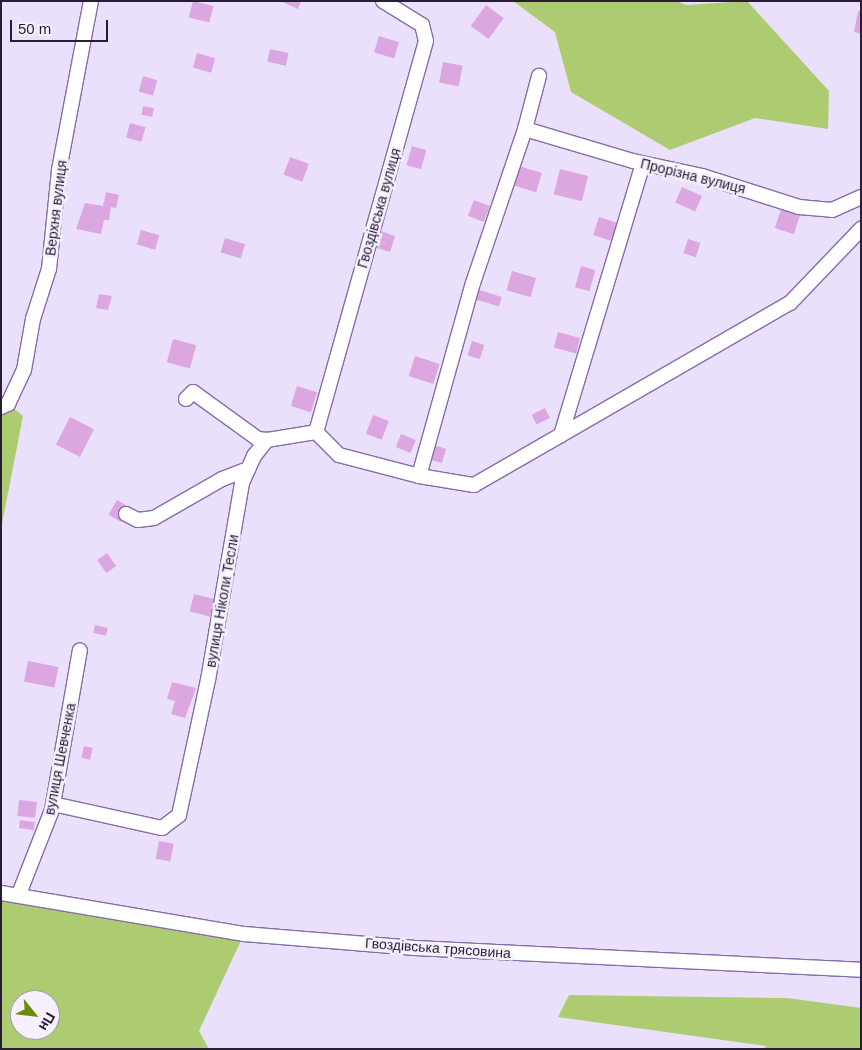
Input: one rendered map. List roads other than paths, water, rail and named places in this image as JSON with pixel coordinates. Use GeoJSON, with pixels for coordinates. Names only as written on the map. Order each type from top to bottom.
{"type":"FeatureCollection","features":[{"type":"Feature","properties":{"kind":"street","name":"Верхня вулиця"},"geometry":{"type":"LineString","coordinates":[[1,407],[8,404],[24,370],[33,319],[48,269],[59,170],[91,1]]}},
{"type":"Feature","properties":{"kind":"street","name":"Гвоздівська вулиця"},"geometry":{"type":"LineString","coordinates":[[317,433],[426,41],[422,25],[383,1]]}},
{"type":"Feature","properties":{"kind":"street"},"geometry":{"type":"LineString","coordinates":[[420,476],[473,284],[525,129],[539,76]]}},
{"type":"Feature","properties":{"kind":"street","name":"Прорізна вулиця"},"geometry":{"type":"LineString","coordinates":[[525,129],[643,164],[702,176],[799,207],[832,210],[861,197]]}},
{"type":"Feature","properties":{"kind":"street"},"geometry":{"type":"LineString","coordinates":[[560,435],[643,164]]}},
{"type":"Feature","properties":{"kind":"street"},"geometry":{"type":"LineString","coordinates":[[189,395],[258,439],[267,440],[317,433],[339,455],[420,476],[474,485],[790,303],[861,228]]}},
{"type":"Feature","properties":{"kind":"street","name":"вулиця Ніколи Тесли"},"geometry":{"type":"LineString","coordinates":[[53,804],[162,828],[179,815],[208,680],[242,482],[267,440]]}},
{"type":"Feature","properties":{"kind":"street"},"geometry":{"type":"LineString","coordinates":[[126,514],[138,520],[154,518],[222,479],[248,469]]}},
{"type":"Feature","properties":{"kind":"street","name":"вулиця Шевченка"},"geometry":{"type":"LineString","coordinates":[[20,894],[53,804],[80,650]]}},
{"type":"Feature","properties":{"kind":"street","name":"Гвоздівська трясовина"},"geometry":{"type":"LineString","coordinates":[[1,893],[20,894],[244,934],[415,948],[861,970]]}}]}
